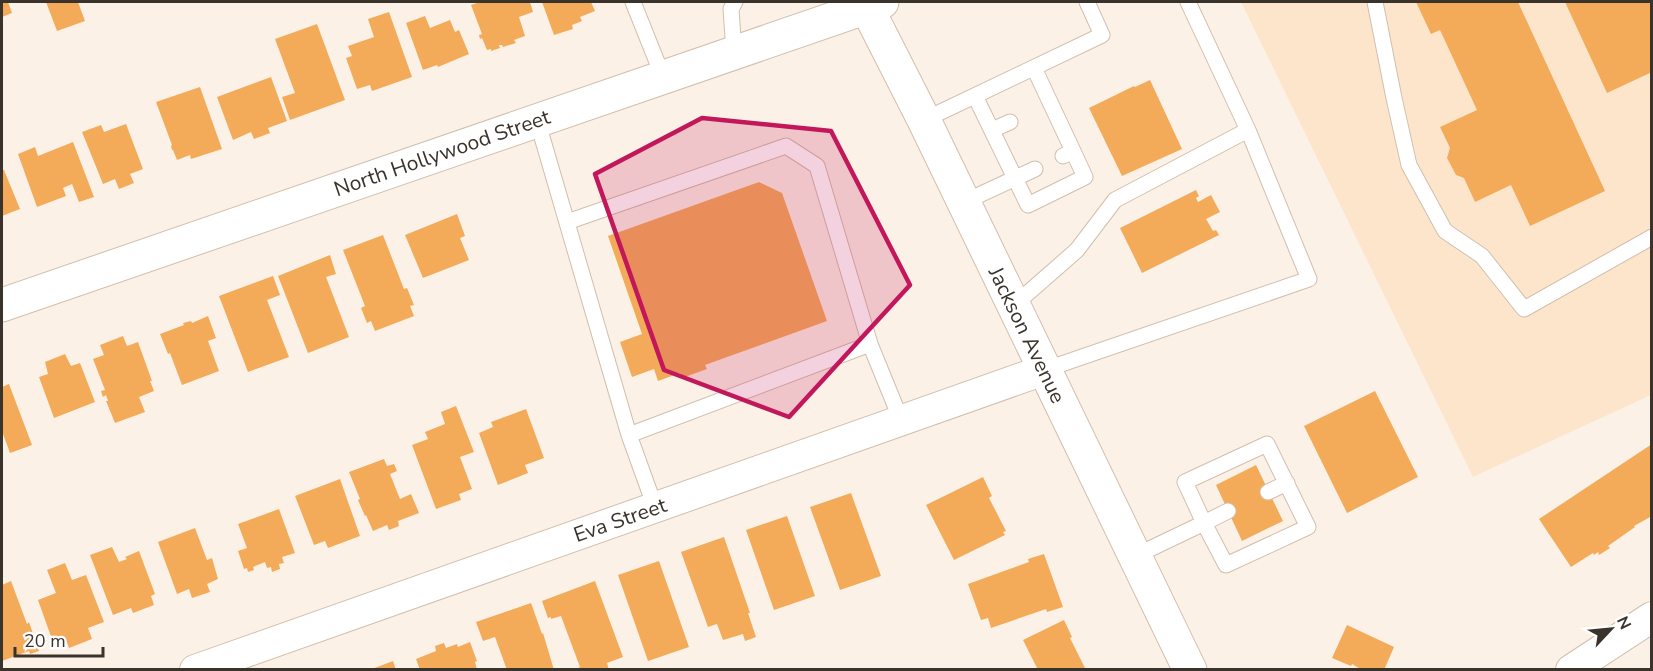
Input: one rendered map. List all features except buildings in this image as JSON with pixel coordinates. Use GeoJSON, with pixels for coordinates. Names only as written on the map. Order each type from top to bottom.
{"type":"FeatureCollection","features":[{"type":"Feature","properties":{"kind":"main road","name":"North Hollywood Street"},"geometry":{"type":"LineString","coordinates":[[2,305],[871,3]]}},
{"type":"Feature","properties":{"kind":"main road","name":"Jackson Avenue"},"geometry":{"type":"LineString","coordinates":[[871,3],[1013,306],[1190,669]]}},
{"type":"Feature","properties":{"kind":"street","name":"Eva Street"},"geometry":{"type":"LineString","coordinates":[[195,669],[1044,370]]}},
{"type":"Feature","properties":{"kind":"street"},"geometry":{"type":"LineString","coordinates":[[1570,669],[1652,617]]}},
{"type":"Feature","properties":{"kind":"lane"},"geometry":{"type":"LineString","coordinates":[[633,2],[663,77]]}},
{"type":"Feature","properties":{"kind":"lane"},"geometry":{"type":"LineString","coordinates":[[734,52],[731,9],[735,2]]}},
{"type":"Feature","properties":{"kind":"lane"},"geometry":{"type":"LineString","coordinates":[[924,120],[1102,35],[1087,2]]}},
{"type":"Feature","properties":{"kind":"lane"},"geometry":{"type":"LineString","coordinates":[[1044,370],[1309,279],[1248,130],[1188,2]]}},
{"type":"Feature","properties":{"kind":"lane"},"geometry":{"type":"LineString","coordinates":[[1375,2],[1409,165],[1445,231],[1482,256],[1524,309],[1652,237]]}},
{"type":"Feature","properties":{"kind":"lane"},"geometry":{"type":"LineString","coordinates":[[975,96],[1028,205],[1085,177],[1068,154],[1045,105],[1034,68]]}},
{"type":"Feature","properties":{"kind":"lane"},"geometry":{"type":"LineString","coordinates":[[537,120],[629,435],[655,507]]}},
{"type":"Feature","properties":{"kind":"lane"},"geometry":{"type":"LineString","coordinates":[[992,130],[1010,122]]}},
{"type":"Feature","properties":{"kind":"lane"},"geometry":{"type":"LineString","coordinates":[[1013,306],[1077,250],[1115,200],[1248,130]]}},
{"type":"Feature","properties":{"kind":"lane"},"geometry":{"type":"LineString","coordinates":[[567,222],[786,146],[817,166],[870,344],[901,420]]}},
{"type":"Feature","properties":{"kind":"lane"},"geometry":{"type":"LineString","coordinates":[[964,202],[1035,170]]}},
{"type":"Feature","properties":{"kind":"lane"},"geometry":{"type":"LineString","coordinates":[[629,435],[870,344]]}},
{"type":"Feature","properties":{"kind":"lane"},"geometry":{"type":"LineString","coordinates":[[1267,444],[1308,527],[1226,565],[1204,522],[1185,482],[1267,444]]}},
{"type":"Feature","properties":{"kind":"lane"},"geometry":{"type":"LineString","coordinates":[[1268,492],[1287,483]]}},
{"type":"Feature","properties":{"kind":"lane"},"geometry":{"type":"LineString","coordinates":[[1135,556],[1228,511]]}},
{"type":"Feature","properties":{"kind":"highlighted area"},"geometry":{"type":"Polygon","coordinates":[[[702,118],[831,131],[910,285],[789,417],[664,370],[595,174],[702,118]]]}},
{"type":"Feature","properties":{"kind":"shaded area"},"geometry":{"type":"Polygon","coordinates":[[[1241,2],[1651,2],[1651,395],[1473,477],[1241,2]]]}}]}
